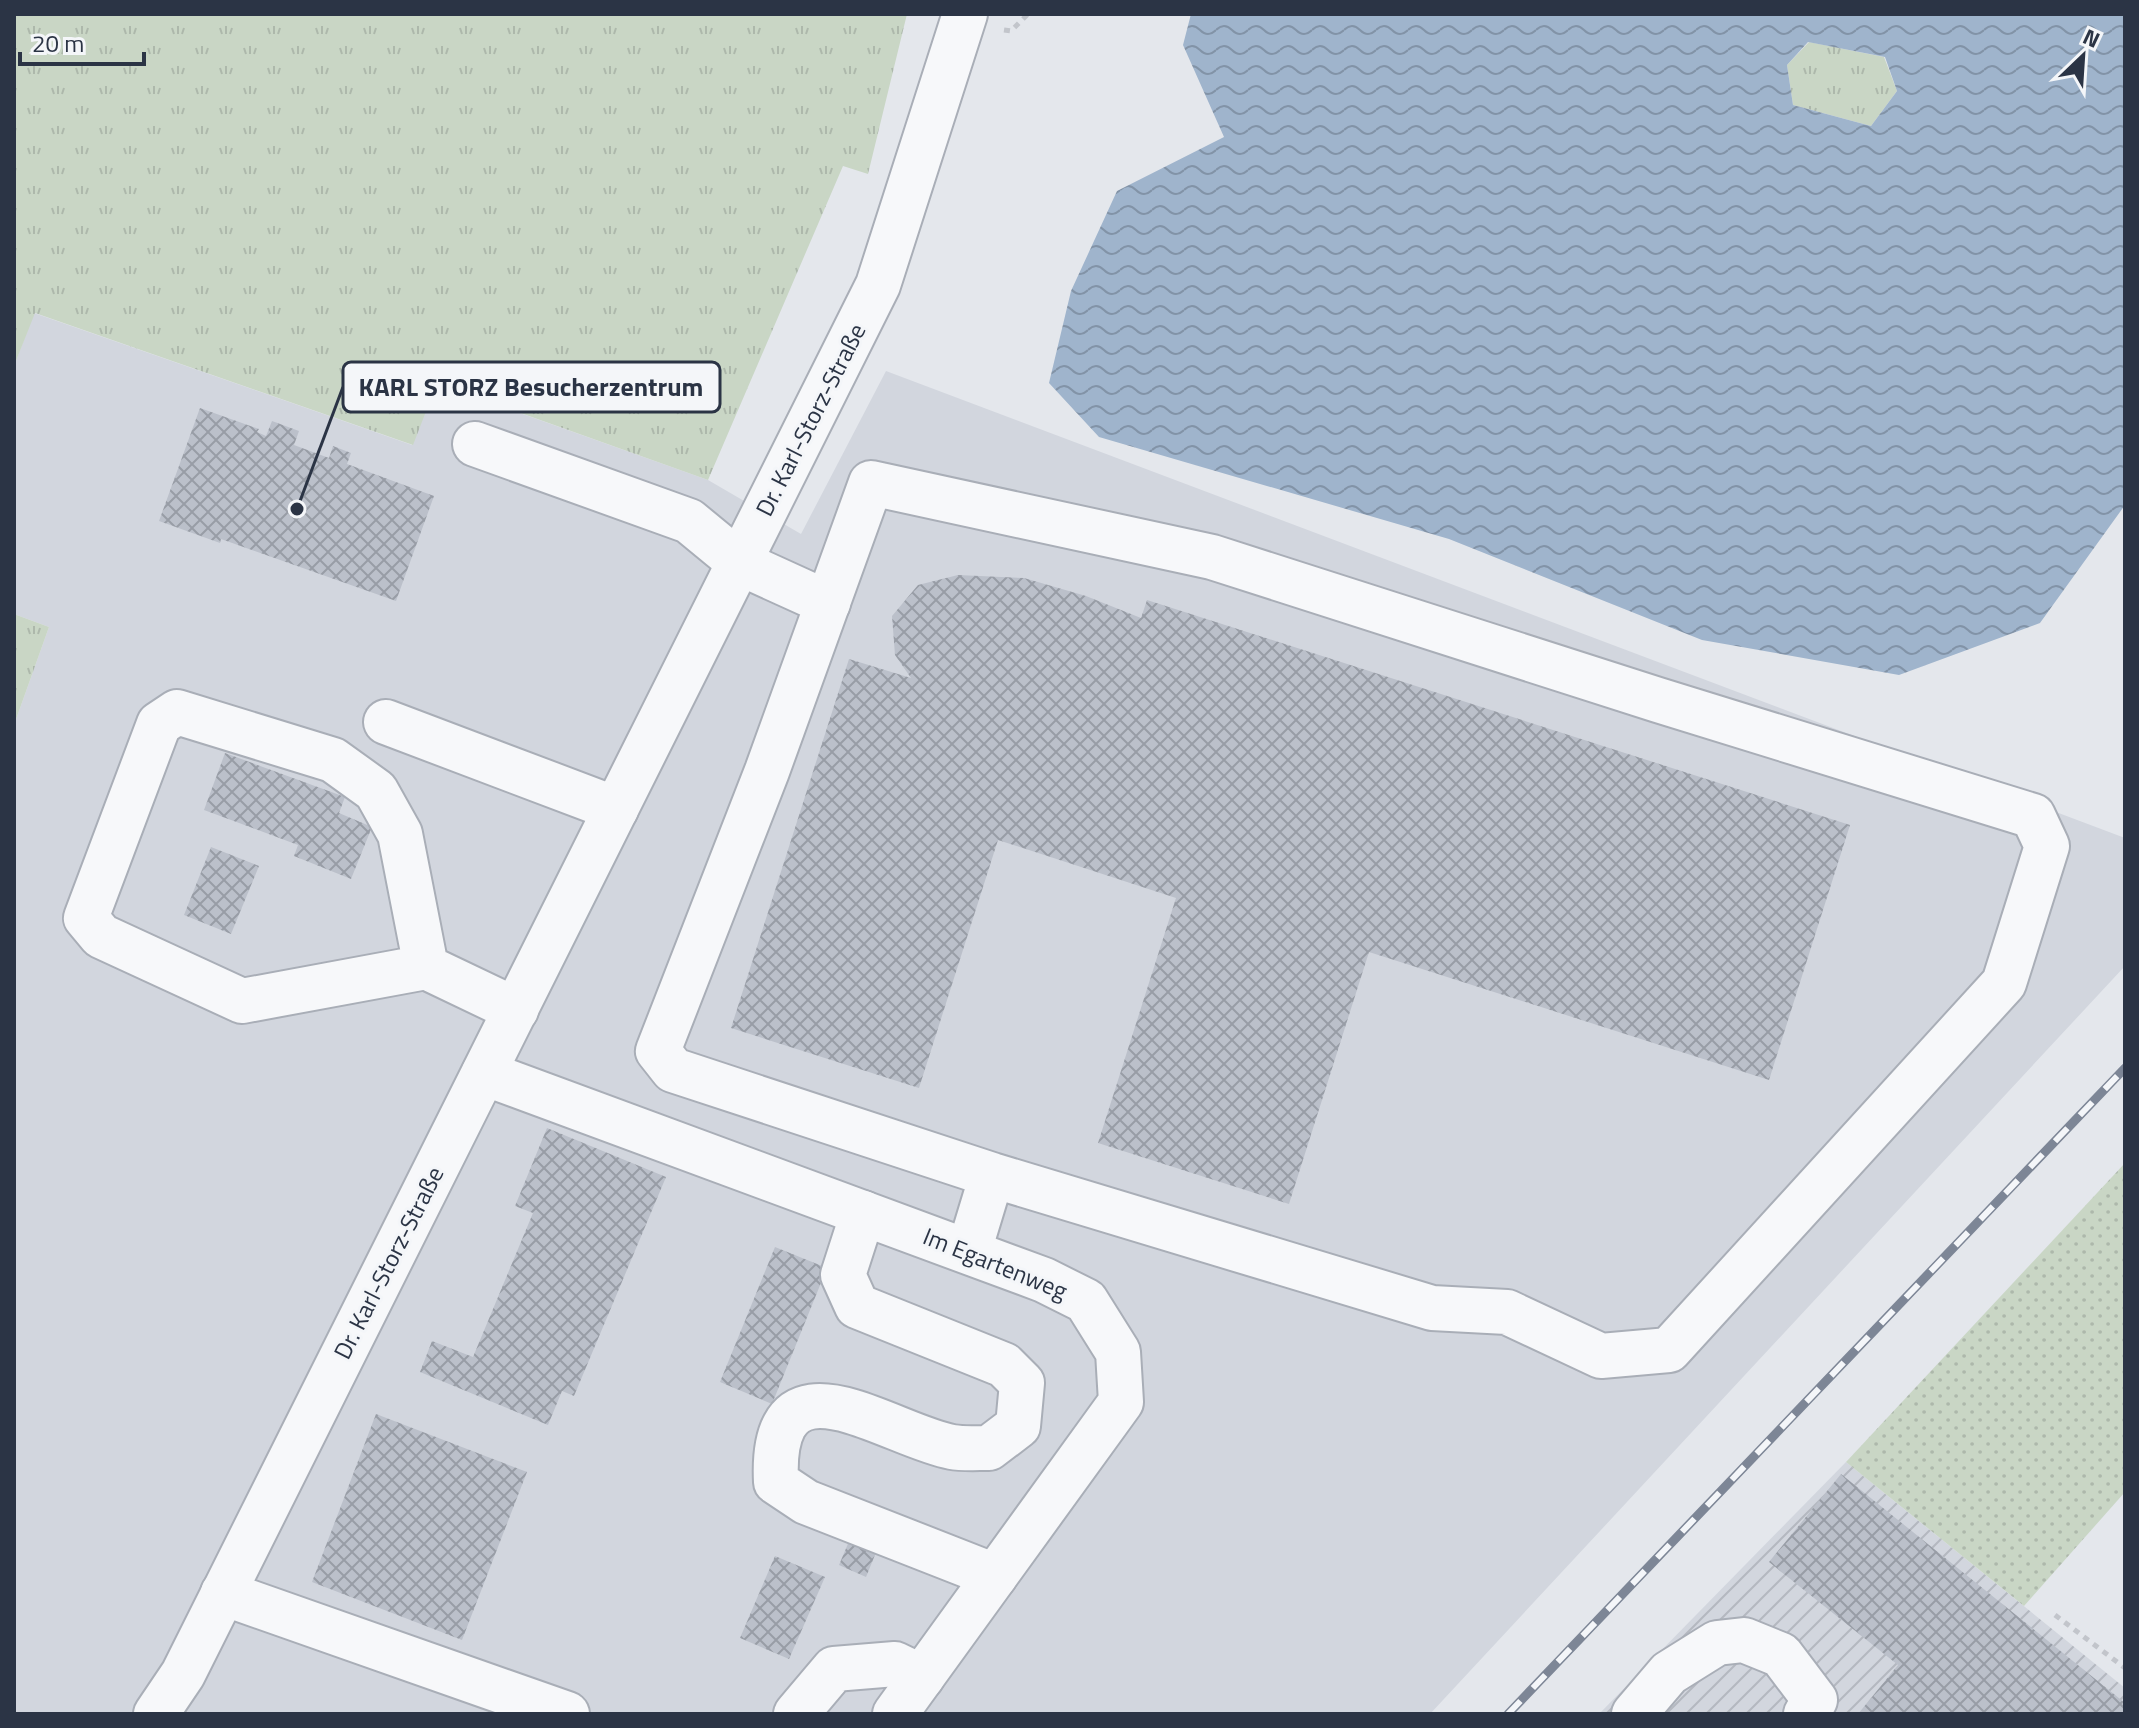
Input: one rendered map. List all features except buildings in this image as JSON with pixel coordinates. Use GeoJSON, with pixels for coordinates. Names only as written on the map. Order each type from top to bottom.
{"type":"FeatureCollection","features":[{"type":"Feature","properties":{"kind":"street","name":"Dr. Karl-Storz-Straße"},"geometry":{"type":"LineString","coordinates":[[156,1714],[183,1674],[878,285],[965,14]]}},
{"type":"Feature","properties":{"kind":"street"},"geometry":{"type":"LineString","coordinates":[[475,444],[689,521],[740,563],[828,603]]}},
{"type":"Feature","properties":{"kind":"street"},"geometry":{"type":"LineString","coordinates":[[871,483],[1212,557],[1673,705],[2033,816],[2047,846],[2004,983],[1669,1350],[1601,1356],[1507,1312],[1432,1308],[992,1175],[673,1070],[658,1051],[761,786],[871,483]]}},
{"type":"Feature","properties":{"kind":"street"},"geometry":{"type":"LineString","coordinates":[[426,967],[400,834],[376,791],[333,760],[234,729],[177,712],[159,724],[86,918],[101,936],[242,1001],[426,967],[516,1010]]}},
{"type":"Feature","properties":{"kind":"street"},"geometry":{"type":"LineString","coordinates":[[386,722],[616,809]]}},
{"type":"Feature","properties":{"kind":"street","name":"Im Egartenweg"},"geometry":{"type":"LineString","coordinates":[[484,1073],[969,1251],[1044,1280],[1086,1301],[1118,1352],[1121,1402],[895,1714]]}},
{"type":"Feature","properties":{"kind":"street"},"geometry":{"type":"LineString","coordinates":[[969,1251],[992,1175]]}},
{"type":"Feature","properties":{"kind":"street"},"geometry":{"type":"LineString","coordinates":[[863,1213],[843,1275],[857,1306],[1004,1365],[1022,1383],[1018,1426],[989,1448],[951,1447],[846,1408],[812,1405],[790,1419],[774,1449],[776,1482],[806,1502],[995,1576]]}},
{"type":"Feature","properties":{"kind":"street"},"geometry":{"type":"LineString","coordinates":[[223,1593],[567,1714]]}},
{"type":"Feature","properties":{"kind":"street"},"geometry":{"type":"LineString","coordinates":[[1634,1714],[1669,1673],[1717,1643],[1744,1640],[1781,1655],[1815,1700],[1806,1714]]}},
{"type":"Feature","properties":{"kind":"street"},"geometry":{"type":"LineString","coordinates":[[796,1714],[834,1669],[895,1664],[922,1677]]}},
{"type":"Feature","properties":{"kind":"path"},"geometry":{"type":"LineString","coordinates":[[2055,1615],[2125,1668]]}},
{"type":"Feature","properties":{"kind":"shaded area"},"geometry":{"type":"Polygon","coordinates":[[[34,313],[412,445],[436,383],[708,480],[801,534],[886,371],[2125,838],[2125,966],[1430,1714],[14,1714],[14,725],[49,627],[14,614],[14,366],[34,313]]]}},
{"type":"Feature","properties":{"kind":"shaded area"},"geometry":{"type":"Polygon","coordinates":[[[1846,1462],[2125,1688],[2125,1714],[1599,1714],[1846,1462]]]}},
{"type":"Feature","properties":{"kind":"green space"},"geometry":{"type":"Polygon","coordinates":[[[14,14],[907,14],[868,174],[843,166],[708,480],[437,383],[413,445],[35,313],[14,366],[14,14]]]}},
{"type":"Feature","properties":{"kind":"green space"},"geometry":{"type":"Polygon","coordinates":[[[1809,42],[1884,57],[1897,91],[1871,126],[1793,105],[1787,65],[1809,42]]]}},
{"type":"Feature","properties":{"kind":"green space"},"geometry":{"type":"Polygon","coordinates":[[[14,614],[49,627],[14,725],[14,614]]]}},
{"type":"Feature","properties":{"kind":"green space"},"geometry":{"type":"Polygon","coordinates":[[[2125,1163],[2125,1492],[2024,1606],[1846,1462],[2125,1163]]]}},
{"type":"Feature","properties":{"kind":"water"},"geometry":{"type":"Polygon","coordinates":[[[1191,14],[2125,14],[2125,505],[2040,623],[1899,675],[1702,640],[1449,539],[1099,437],[1049,383],[1071,291],[1117,191],[1224,137],[1183,45],[1191,14]],[[1808,42],[1787,65],[1793,105],[1871,126],[1897,91],[1885,57],[1808,42]]]}},
{"type":"Feature","properties":{"kind":"railway"},"geometry":{"type":"LineString","coordinates":[[1508,1714],[2125,1068]]}},
{"type":"Feature","properties":{"kind":"place","name":"KARL STORZ Besucherzentrum"},"geometry":{"type":"Point","coordinates":[297,509]}}]}
